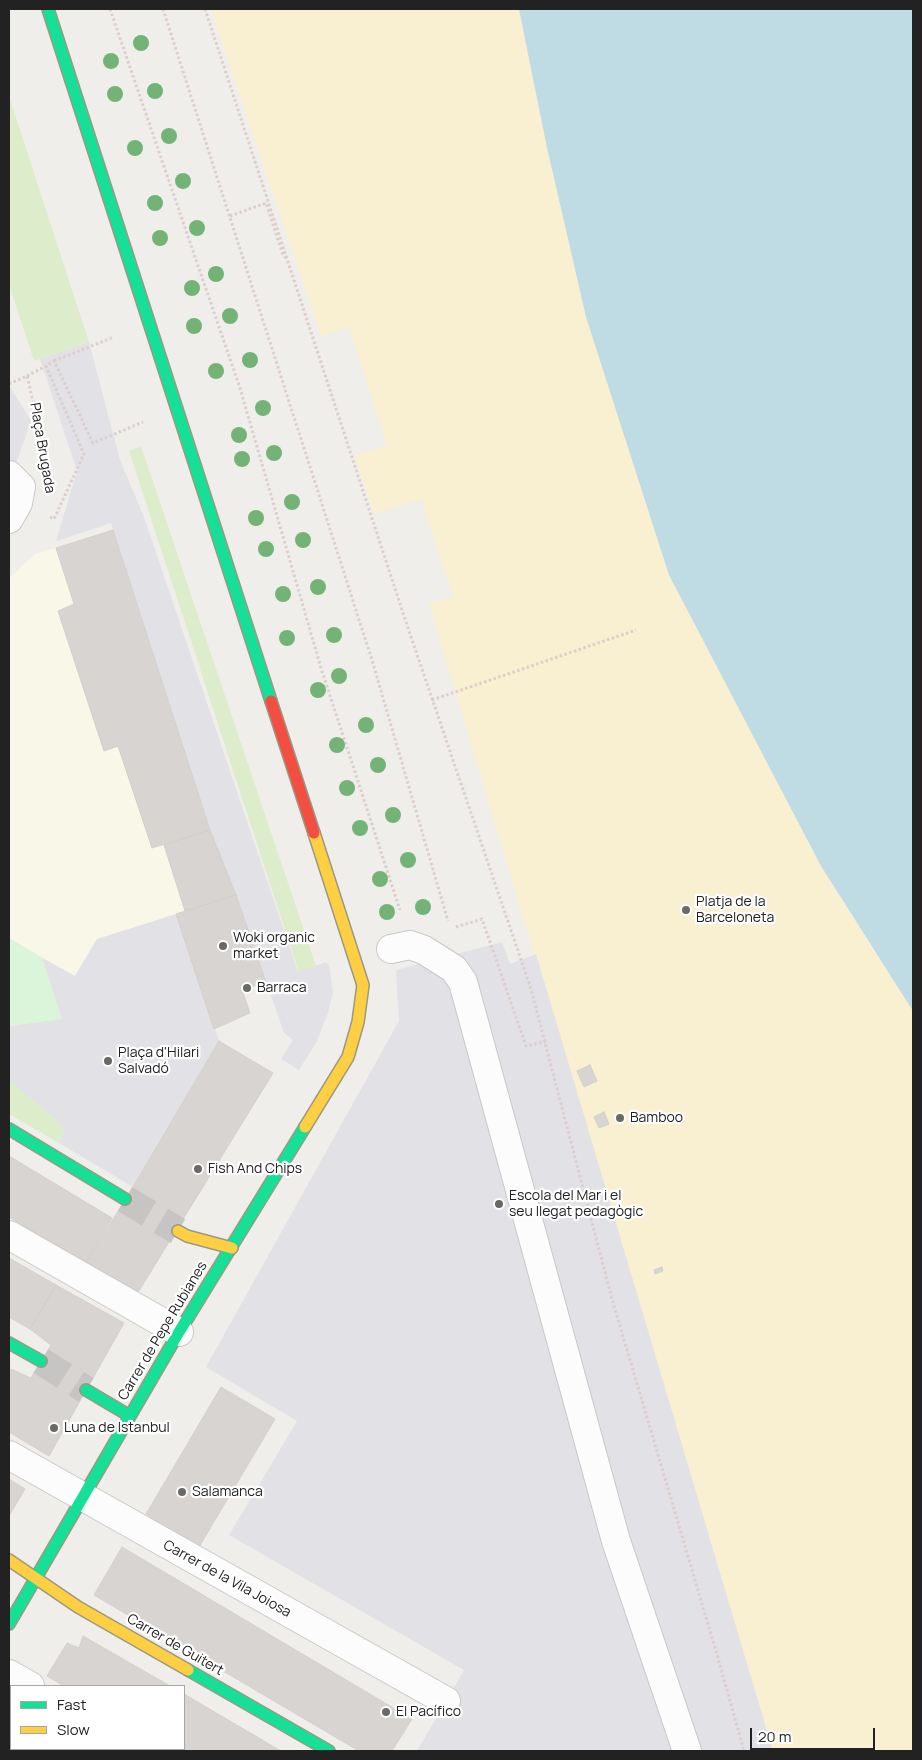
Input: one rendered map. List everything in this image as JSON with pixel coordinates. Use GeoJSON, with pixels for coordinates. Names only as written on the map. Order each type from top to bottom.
{"type":"FeatureCollection","features":[{"type":"Feature","properties":{"kind":"street","name":"Carrer de Pepe Rubianes"},"geometry":{"type":"LineString","coordinates":[[9,1624],[179,1332],[348,1057],[358,1022],[363,986],[48,9]]}},
{"type":"Feature","properties":{"kind":"street"},"geometry":{"type":"LineString","coordinates":[[9,519],[18,504],[15,481]]}},
{"type":"Feature","properties":{"kind":"street"},"geometry":{"type":"LineString","coordinates":[[401,947],[424,950],[454,969],[463,982],[616,1541],[687,1751]]}},
{"type":"Feature","properties":{"kind":"street"},"geometry":{"type":"LineString","coordinates":[[9,1129],[125,1199]]}},
{"type":"Feature","properties":{"kind":"street"},"geometry":{"type":"LineString","coordinates":[[178,1231],[187,1236],[232,1248]]}},
{"type":"Feature","properties":{"kind":"street"},"geometry":{"type":"LineString","coordinates":[[9,1235],[179,1332]]}},
{"type":"Feature","properties":{"kind":"street"},"geometry":{"type":"LineString","coordinates":[[9,1343],[40,1362]]}},
{"type":"Feature","properties":{"kind":"street"},"geometry":{"type":"LineString","coordinates":[[86,1390],[130,1416]]}},
{"type":"Feature","properties":{"kind":"street","name":"Carrer de la Vila Joiosa"},"geometry":{"type":"LineString","coordinates":[[9,1455],[81,1498],[446,1701]]}},
{"type":"Feature","properties":{"kind":"street","name":"Carrer de Guitert"},"geometry":{"type":"LineString","coordinates":[[9,1560],[78,1607],[329,1751]]}},
{"type":"Feature","properties":{"kind":"street"},"geometry":{"type":"LineString","coordinates":[[9,1674],[28,1685]]}},
{"type":"Feature","properties":{"kind":"path"},"geometry":{"type":"LineString","coordinates":[[110,9],[240,388],[401,947]]}},
{"type":"Feature","properties":{"kind":"path"},"geometry":{"type":"LineString","coordinates":[[163,9],[372,660],[451,929],[482,919],[526,1046],[545,1042]]}},
{"type":"Feature","properties":{"kind":"path"},"geometry":{"type":"LineString","coordinates":[[205,9],[432,700],[531,989],[612,1299],[714,1641],[744,1751]]}},
{"type":"Feature","properties":{"kind":"path"},"geometry":{"type":"LineString","coordinates":[[230,216],[266,203],[283,255],[288,259]]}},
{"type":"Feature","properties":{"kind":"path"},"geometry":{"type":"LineString","coordinates":[[9,384],[28,376],[54,360],[114,337]]}},
{"type":"Feature","properties":{"kind":"path"},"geometry":{"type":"LineString","coordinates":[[54,360],[93,443],[146,421]]}},
{"type":"Feature","properties":{"kind":"path","name":"Plaça Brugada"},"geometry":{"type":"LineString","coordinates":[[46,366],[84,454],[54,520]]}},
{"type":"Feature","properties":{"kind":"path","name":"Plaça Brugada"},"geometry":{"type":"LineString","coordinates":[[28,376],[47,461]]}},
{"type":"Feature","properties":{"kind":"path","name":"Plaça Brugada"},"geometry":{"type":"LineString","coordinates":[[53,510],[54,520]]}},
{"type":"Feature","properties":{"kind":"path"},"geometry":{"type":"LineString","coordinates":[[47,516],[54,520]]}},
{"type":"Feature","properties":{"kind":"path"},"geometry":{"type":"LineString","coordinates":[[432,700],[636,630]]}},
{"type":"Feature","properties":{"kind":"shaded area"},"geometry":{"type":"Polygon","coordinates":[[[89,342],[120,460],[144,517],[298,972],[326,962],[329,965],[333,993],[327,1016],[316,1043],[299,1070],[281,1059],[293,1040],[284,1033],[236,895],[210,830],[111,523],[56,541],[77,471],[40,359],[89,342]]]}},
{"type":"Feature","properties":{"kind":"shaded area"},"geometry":{"type":"Polygon","coordinates":[[[9,385],[31,421],[15,466],[9,463],[9,385]]]}},
{"type":"Feature","properties":{"kind":"shaded area"},"geometry":{"type":"Polygon","coordinates":[[[113,530],[210,830],[236,895],[185,911],[75,976],[9,938],[9,578],[35,554],[113,530]]]}},
{"type":"Feature","properties":{"kind":"shaded area","name":"Plaça d'Hilari Salvadó"},"geometry":{"type":"Polygon","coordinates":[[[176,914],[219,1041],[133,1187],[59,1143],[64,1133],[61,1124],[9,1082],[9,1026],[62,1019],[42,958],[75,976],[97,939],[176,914]]]}},
{"type":"Feature","properties":{"kind":"shaded area"},"geometry":{"type":"Polygon","coordinates":[[[502,942],[510,964],[536,954],[773,1751],[417,1751],[464,1670],[229,1535],[297,1421],[206,1367],[399,1021],[396,970],[502,942]]]}},
{"type":"Feature","properties":{"kind":"green space"},"geometry":{"type":"Polygon","coordinates":[[[9,96],[89,342],[34,361],[9,284],[9,96]]]}},
{"type":"Feature","properties":{"kind":"green space"},"geometry":{"type":"Polygon","coordinates":[[[141,446],[316,966],[299,973],[129,451],[141,446]]]}},
{"type":"Feature","properties":{"kind":"green space"},"geometry":{"type":"Polygon","coordinates":[[[9,938],[42,958],[62,1019],[9,1026],[9,938]]]}},
{"type":"Feature","properties":{"kind":"green space"},"geometry":{"type":"Polygon","coordinates":[[[10,1080],[61,1124],[64,1133],[59,1143],[9,1114],[10,1080]]]}},
{"type":"Feature","properties":{"kind":"sand","name":"Platja de la Barceloneta"},"geometry":{"type":"Polygon","coordinates":[[[211,9],[519,9],[546,143],[821,866],[913,1011],[913,1751],[773,1751],[429,604],[453,597],[421,499],[374,514],[355,456],[387,445],[349,327],[321,336],[211,9]]]}},
{"type":"Feature","properties":{"kind":"water"},"geometry":{"type":"Polygon","coordinates":[[[519,9],[913,9],[913,1011],[821,866],[669,575],[586,317],[546,143],[519,9]]]}},
{"type":"Feature","properties":{"kind":"building"},"geometry":{"type":"Polygon","coordinates":[[[113,530],[210,830],[152,848],[118,746],[104,751],[58,611],[74,604],[56,548],[113,530]]]}},
{"type":"Feature","properties":{"kind":"building"},"geometry":{"type":"Polygon","coordinates":[[[210,830],[236,895],[185,911],[164,845],[210,830]]]}},
{"type":"Feature","properties":{"kind":"building"},"geometry":{"type":"Polygon","coordinates":[[[236,895],[266,982],[242,990],[250,1013],[214,1029],[176,914],[236,895]]]}},
{"type":"Feature","properties":{"kind":"building"},"geometry":{"type":"Polygon","coordinates":[[[219,1041],[273,1073],[137,1294],[86,1263],[219,1041]]]}},
{"type":"Feature","properties":{"kind":"building"},"geometry":{"type":"Polygon","coordinates":[[[590,1065],[597,1081],[584,1087],[577,1071],[590,1065]]]}},
{"type":"Feature","properties":{"kind":"building"},"geometry":{"type":"Polygon","coordinates":[[[604,1112],[609,1124],[599,1128],[594,1117],[604,1112]]]}},
{"type":"Feature","properties":{"kind":"building"},"geometry":{"type":"Polygon","coordinates":[[[9,1156],[112,1218],[86,1263],[9,1217],[9,1156]]]}},
{"type":"Feature","properties":{"kind":"building"},"geometry":{"type":"Polygon","coordinates":[[[9,1258],[56,1285],[30,1329],[9,1317],[9,1258]]]}},
{"type":"Feature","properties":{"kind":"building"},"geometry":{"type":"Polygon","coordinates":[[[662,1267],[663,1271],[655,1274],[654,1270],[662,1267]]]}},
{"type":"Feature","properties":{"kind":"building"},"geometry":{"type":"Polygon","coordinates":[[[56,1285],[124,1323],[49,1456],[9,1432],[9,1373],[11,1369],[31,1378],[51,1345],[30,1329],[56,1285]]]}},
{"type":"Feature","properties":{"kind":"building"},"geometry":{"type":"Polygon","coordinates":[[[221,1387],[275,1419],[199,1547],[146,1514],[221,1387]]]}},
{"type":"Feature","properties":{"kind":"building"},"geometry":{"type":"Polygon","coordinates":[[[9,1479],[25,1489],[9,1516],[9,1479]]]}},
{"type":"Feature","properties":{"kind":"building"},"geometry":{"type":"Polygon","coordinates":[[[122,1547],[412,1719],[392,1751],[359,1751],[94,1595],[122,1547]]]}},
{"type":"Feature","properties":{"kind":"building"},"geometry":{"type":"Polygon","coordinates":[[[83,1636],[168,1685],[62,1685],[47,1676],[67,1643],[79,1648],[83,1636]]]}},
{"type":"Feature","properties":{"kind":"building"},"geometry":{"type":"Polygon","coordinates":[[[185,1695],[281,1751],[174,1750],[185,1750],[185,1695]]]}},
{"type":"Feature","properties":{"kind":"building"},"geometry":{"type":"Polygon","coordinates":[[[10,1738],[10,1750],[97,1751],[9,1751],[10,1738]]]}},
{"type":"Feature","properties":{"kind":"tunnel"},"geometry":{"type":"LineString","coordinates":[[125,1199],[178,1231]]}},
{"type":"Feature","properties":{"kind":"tunnel"},"geometry":{"type":"LineString","coordinates":[[41,1361],[86,1390]]}},
{"type":"Feature","properties":{"kind":"traffic: fast"},"geometry":{"type":"LineString","coordinates":[[48,9],[271,701]]}},
{"type":"Feature","properties":{"kind":"traffic: fast"},"geometry":{"type":"LineString","coordinates":[[9,1624],[179,1332],[305,1127]]}},
{"type":"Feature","properties":{"kind":"traffic: fast"},"geometry":{"type":"LineString","coordinates":[[9,1129],[125,1199]]}},
{"type":"Feature","properties":{"kind":"traffic: fast"},"geometry":{"type":"LineString","coordinates":[[9,1343],[41,1361]]}},
{"type":"Feature","properties":{"kind":"traffic: fast"},"geometry":{"type":"LineString","coordinates":[[86,1390],[130,1416]]}},
{"type":"Feature","properties":{"kind":"traffic: fast"},"geometry":{"type":"LineString","coordinates":[[188,1670],[329,1751]]}},
{"type":"Feature","properties":{"kind":"traffic: slow"},"geometry":{"type":"LineString","coordinates":[[305,1127],[348,1057],[358,1022],[363,985],[314,833]]}},
{"type":"Feature","properties":{"kind":"traffic: slow"},"geometry":{"type":"LineString","coordinates":[[178,1231],[187,1236],[232,1248]]}},
{"type":"Feature","properties":{"kind":"traffic: slow"},"geometry":{"type":"LineString","coordinates":[[9,1560],[78,1607],[188,1670]]}},
{"type":"Feature","properties":{"kind":"traffic: jam"},"geometry":{"type":"LineString","coordinates":[[271,701],[314,833]]}},
{"type":"Feature","properties":{"kind":"place","name":"Platja de la Barceloneta"},"geometry":{"type":"Point","coordinates":[686,910]}},
{"type":"Feature","properties":{"kind":"place","name":"Woki organic market"},"geometry":{"type":"Point","coordinates":[223,946]}},
{"type":"Feature","properties":{"kind":"place","name":"Barraca"},"geometry":{"type":"Point","coordinates":[247,988]}},
{"type":"Feature","properties":{"kind":"place","name":"Plaça d'Hilari Salvadó"},"geometry":{"type":"Point","coordinates":[108,1061]}},
{"type":"Feature","properties":{"kind":"place","name":"Bamboo"},"geometry":{"type":"Point","coordinates":[620,1118]}},
{"type":"Feature","properties":{"kind":"place","name":"Fish And Chips"},"geometry":{"type":"Point","coordinates":[198,1169]}},
{"type":"Feature","properties":{"kind":"place","name":"Escola del Mar i el seu llegat pedagògic"},"geometry":{"type":"Point","coordinates":[499,1204]}},
{"type":"Feature","properties":{"kind":"place","name":"Luna de Istanbul"},"geometry":{"type":"Point","coordinates":[54,1428]}},
{"type":"Feature","properties":{"kind":"place","name":"Salamanca"},"geometry":{"type":"Point","coordinates":[182,1492]}},
{"type":"Feature","properties":{"kind":"place","name":"El Pacífico"},"geometry":{"type":"Point","coordinates":[386,1712]}}]}
